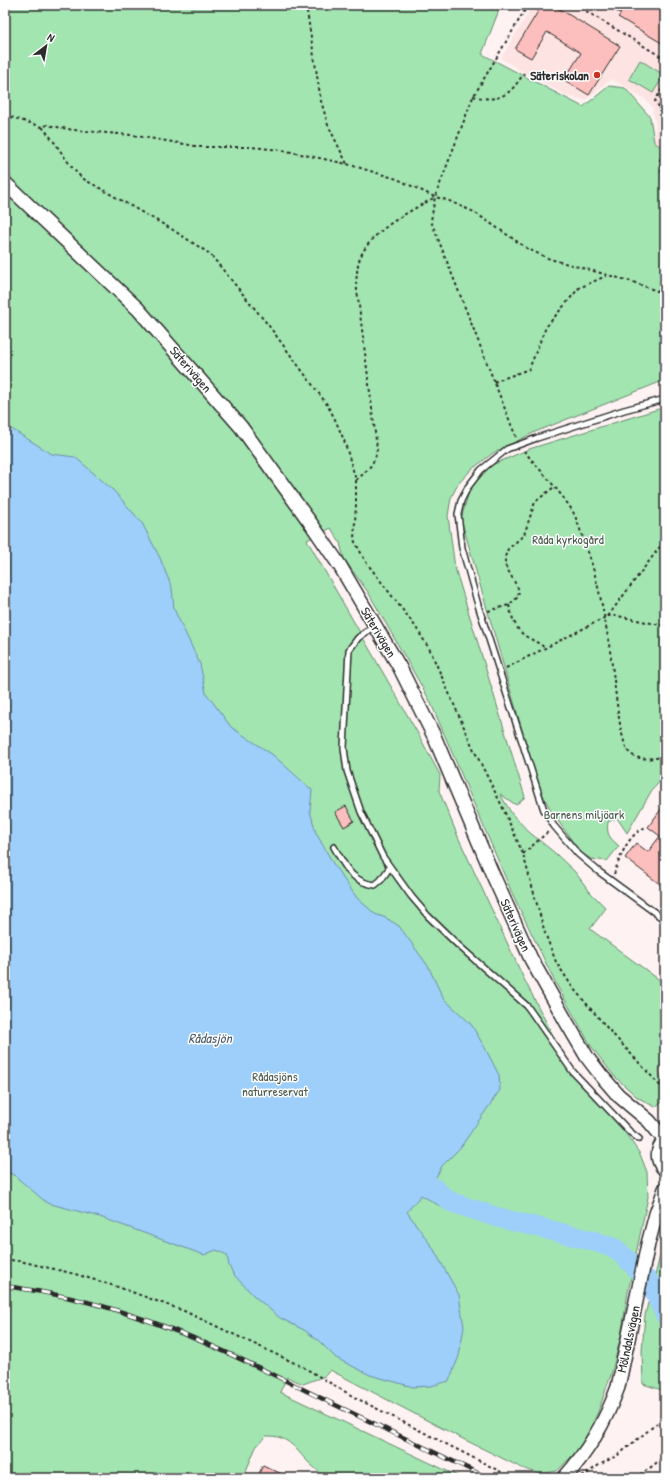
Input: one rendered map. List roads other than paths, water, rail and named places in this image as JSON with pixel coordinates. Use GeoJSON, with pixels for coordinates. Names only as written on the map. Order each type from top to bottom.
{"type":"FeatureCollection","features":[{"type":"Feature","properties":{"kind":"street","name":"Säterivägen"},"geometry":{"type":"LineString","coordinates":[[5,182],[138,309],[241,427],[312,525],[340,566],[400,668],[434,736],[492,873],[531,959],[567,1023],[587,1057],[600,1074],[618,1095],[648,1121],[665,1140]]}},
{"type":"Feature","properties":{"kind":"street"},"geometry":{"type":"LineString","coordinates":[[665,1140],[658,1153],[659,1162],[665,1170]]}},
{"type":"Feature","properties":{"kind":"street","name":"Mölndalsvägen"},"geometry":{"type":"LineString","coordinates":[[564,1478],[583,1455],[611,1405],[622,1371],[648,1244],[656,1214],[665,1189]]}},
{"type":"Feature","properties":{"kind":"lane"},"geometry":{"type":"LineString","coordinates":[[665,399],[624,410],[518,444],[507,449],[481,470],[468,487],[461,501],[458,514],[462,548],[499,671],[544,810],[554,826],[578,854],[665,920]]}},
{"type":"Feature","properties":{"kind":"lane"},"geometry":{"type":"LineString","coordinates":[[375,626],[358,638],[349,650],[345,704],[344,748],[347,771],[361,812],[384,857],[428,916],[526,1006],[573,1072],[630,1132],[639,1139]]}},
{"type":"Feature","properties":{"kind":"lane"},"geometry":{"type":"LineString","coordinates":[[334,847],[348,870],[356,878],[366,884],[376,885],[390,867]]}},
{"type":"Feature","properties":{"kind":"water","name":"Rådasjön"},"geometry":{"type":"Polygon","coordinates":[[[5,425],[52,454],[75,457],[114,491],[142,523],[160,558],[172,588],[174,609],[200,664],[206,693],[231,727],[273,755],[312,790],[310,811],[316,833],[334,865],[357,898],[375,914],[386,918],[399,926],[428,966],[443,998],[471,1024],[499,1075],[500,1090],[460,1148],[442,1166],[435,1179],[455,1196],[447,1210],[421,1195],[407,1212],[433,1248],[459,1295],[464,1327],[459,1356],[449,1381],[431,1386],[413,1387],[370,1375],[336,1358],[319,1341],[304,1330],[280,1318],[255,1297],[234,1275],[229,1266],[227,1255],[216,1250],[204,1255],[100,1217],[47,1203],[15,1176],[5,1170],[5,425]]]}},
{"type":"Feature","properties":{"kind":"waterway"},"geometry":{"type":"LineString","coordinates":[[430,1185],[451,1202],[496,1217],[594,1241],[616,1249],[651,1284],[665,1315]]}},
{"type":"Feature","properties":{"kind":"railway"},"geometry":{"type":"LineString","coordinates":[[5,1286],[84,1301],[156,1323],[253,1365],[488,1478]]}},
{"type":"Feature","properties":{"kind":"place","name":"Säteriskolan"},"geometry":{"type":"Point","coordinates":[597,75]}},
{"type":"Feature","properties":{"kind":"park label","name":"Råda kyrkogård"},"geometry":{"type":"Point","coordinates":[568,539]}},
{"type":"Feature","properties":{"kind":"park label","name":"Barnens miljöark"},"geometry":{"type":"Point","coordinates":[584,814]}},
{"type":"Feature","properties":{"kind":"park label","name":"Rådasjöns naturreservat"},"geometry":{"type":"Point","coordinates":[275,1084]}}]}
